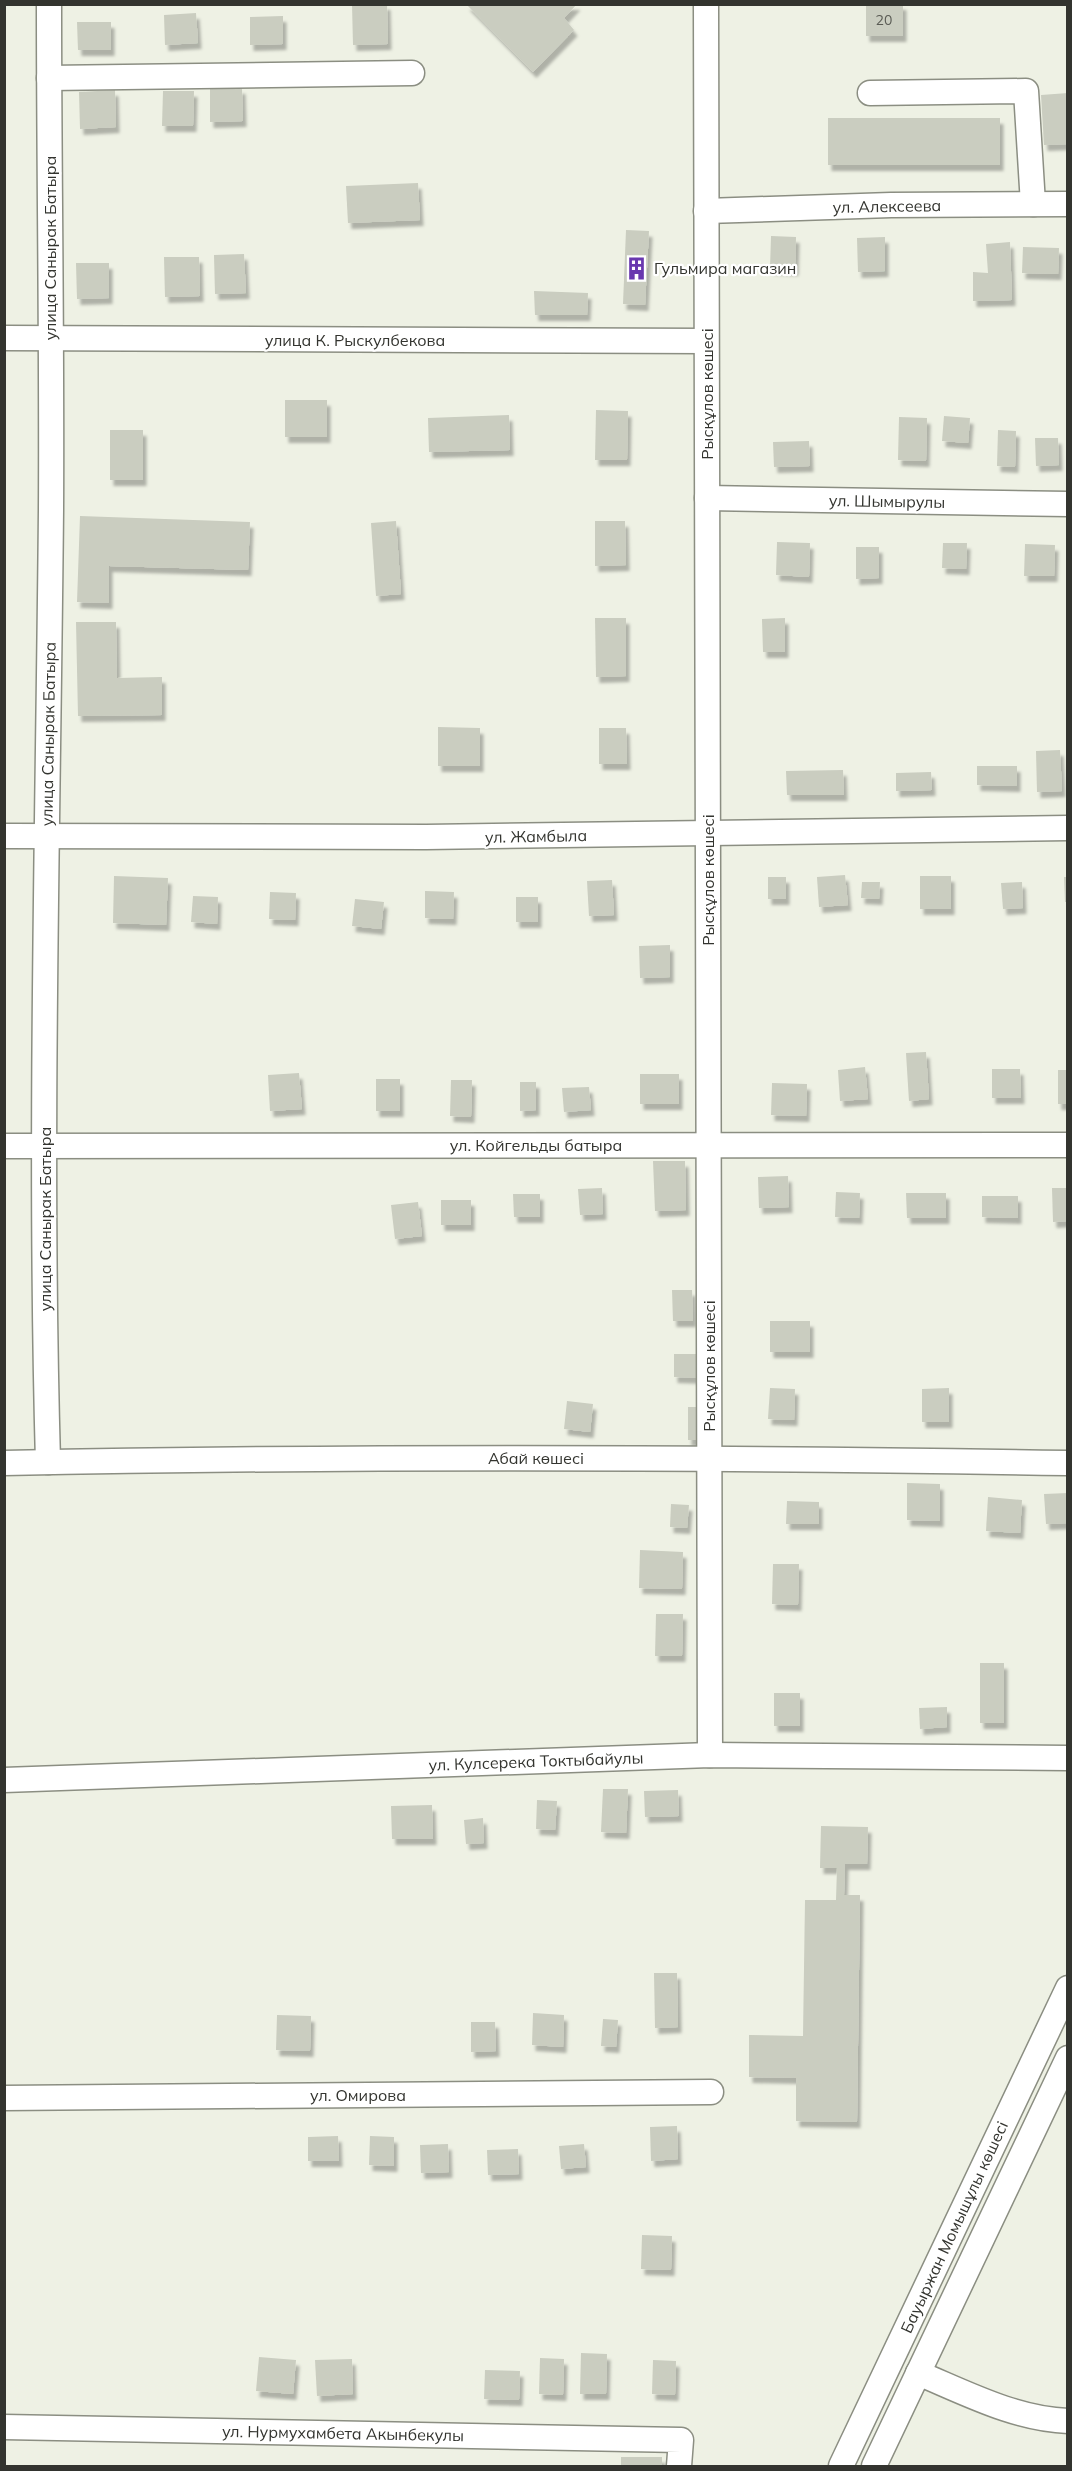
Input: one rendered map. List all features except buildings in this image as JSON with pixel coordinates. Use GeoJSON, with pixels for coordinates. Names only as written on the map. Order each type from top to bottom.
{"type":"FeatureCollection","features":[{"type":"Feature","properties":{"kind":"street","name":"улица Санырак Батыра"},"geometry":{"type":"LineString","coordinates":[[48,1462],[45,1357],[45,1147],[51,506],[49,4]]}},
{"type":"Feature","properties":{"kind":"street","name":"Рысқұлов көшесі"},"geometry":{"type":"LineString","coordinates":[[706,4],[710,1755]]}},
{"type":"Feature","properties":{"kind":"street"},"geometry":{"type":"LineString","coordinates":[[49,78],[412,73]]}},
{"type":"Feature","properties":{"kind":"street"},"geometry":{"type":"LineString","coordinates":[[870,93],[1026,91],[1034,204]]}},
{"type":"Feature","properties":{"kind":"street","name":"ул. Алексеева"},"geometry":{"type":"LineString","coordinates":[[706,211],[891,205],[1068,204]]}},
{"type":"Feature","properties":{"kind":"street","name":"улица К. Рыскулбекова"},"geometry":{"type":"LineString","coordinates":[[4,339],[706,341]]}},
{"type":"Feature","properties":{"kind":"street","name":"ул. Шымырулы"},"geometry":{"type":"LineString","coordinates":[[707,498],[1068,504]]}},
{"type":"Feature","properties":{"kind":"street","name":"ул. Жамбыла"},"geometry":{"type":"LineString","coordinates":[[4,836],[426,837],[1068,828]]}},
{"type":"Feature","properties":{"kind":"street","name":"ул. Койгельды батыра"},"geometry":{"type":"LineString","coordinates":[[4,1146],[1068,1145]]}},
{"type":"Feature","properties":{"kind":"street","name":"Абай көшесі"},"geometry":{"type":"LineString","coordinates":[[4,1463],[709,1457],[1068,1463]]}},
{"type":"Feature","properties":{"kind":"street","name":"ул. Кулсерека Токтыбайулы"},"geometry":{"type":"LineString","coordinates":[[4,1780],[710,1755],[1068,1758]]}},
{"type":"Feature","properties":{"kind":"street","name":"Бауыржан Момышұлы көшесі"},"geometry":{"type":"LineString","coordinates":[[841,2466],[1068,1988]]}},
{"type":"Feature","properties":{"kind":"street","name":"Бауыржан Момышұлы көшесі"},"geometry":{"type":"LineString","coordinates":[[874,2466],[1068,2058]]}},
{"type":"Feature","properties":{"kind":"street","name":"ул. Омирова"},"geometry":{"type":"LineString","coordinates":[[4,2098],[711,2092]]}},
{"type":"Feature","properties":{"kind":"street"},"geometry":{"type":"LineString","coordinates":[[918,2373],[1014,2412],[1041,2419],[1068,2421]]}},
{"type":"Feature","properties":{"kind":"street","name":"ул. Нурмухамбета Акынбекулы"},"geometry":{"type":"LineString","coordinates":[[4,2427],[681,2440],[679,2466]]}},
{"type":"Feature","properties":{"kind":"place","name":"Гульмира магазин"},"geometry":{"type":"Point","coordinates":[636,268]}}]}
